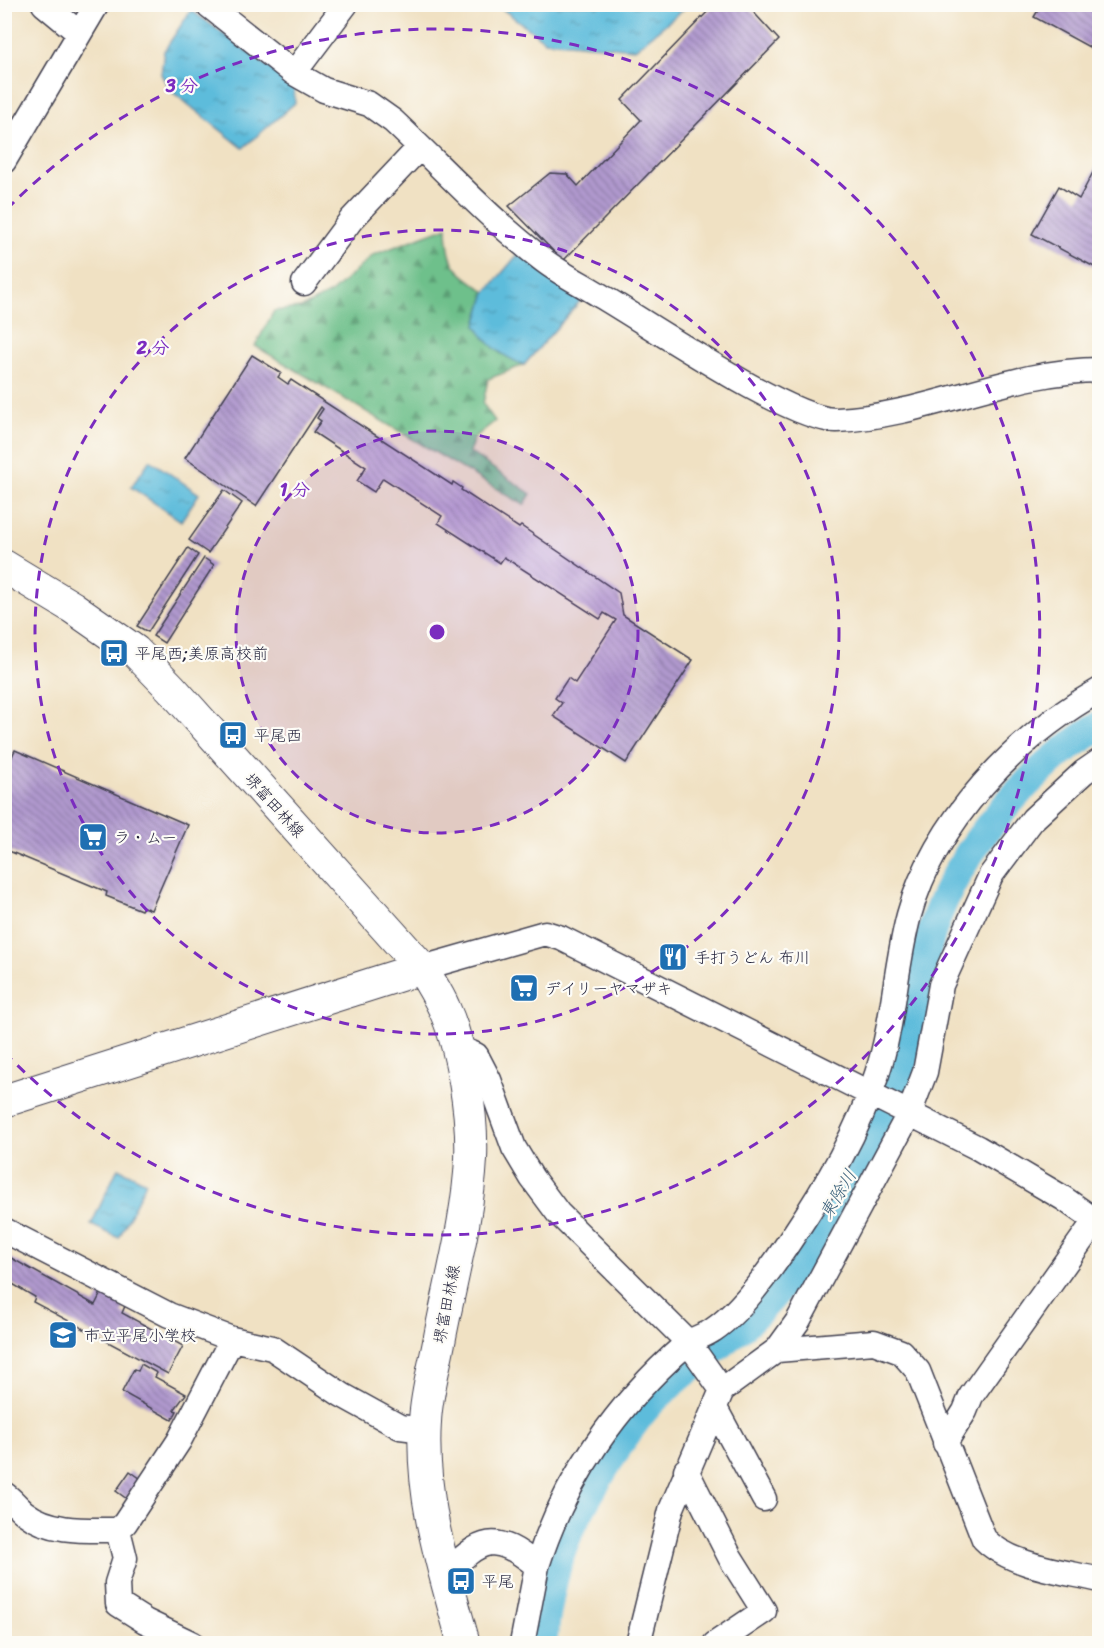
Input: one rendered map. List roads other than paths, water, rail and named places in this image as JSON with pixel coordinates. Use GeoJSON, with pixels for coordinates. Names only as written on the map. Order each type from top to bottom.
{"type":"FeatureCollection","features":[{"type":"Feature","properties":{"kind":"main road","name":"堺富田林線"},"geometry":{"type":"LineString","coordinates":[[4,566],[72,607],[135,651],[171,688],[422,968],[444,1008],[459,1048],[471,1158],[424,1430],[427,1495],[435,1539],[464,1644]]}},
{"type":"Feature","properties":{"kind":"main road"},"geometry":{"type":"LineString","coordinates":[[4,1101],[422,968]]}},
{"type":"Feature","properties":{"kind":"street"},"geometry":{"type":"LineString","coordinates":[[44,4],[79,33]]}},
{"type":"Feature","properties":{"kind":"street"},"geometry":{"type":"LineString","coordinates":[[4,161],[97,4]]}},
{"type":"Feature","properties":{"kind":"street"},"geometry":{"type":"LineString","coordinates":[[207,4],[294,73],[324,90],[369,104],[393,121],[543,260],[674,340],[772,397],[806,413],[835,420],[891,411],[1051,375],[1100,370]]}},
{"type":"Feature","properties":{"kind":"street"},"geometry":{"type":"LineString","coordinates":[[294,73],[346,4]]}},
{"type":"Feature","properties":{"kind":"street"},"geometry":{"type":"LineString","coordinates":[[304,283],[351,220],[420,147]]}},
{"type":"Feature","properties":{"kind":"street"},"geometry":{"type":"LineString","coordinates":[[522,1644],[537,1566],[549,1528],[592,1451],[625,1404],[714,1330],[771,1269],[840,1160],[873,1096],[888,1030],[909,914],[935,854],[979,792],[1012,756],[1051,721],[1100,690]]}},
{"type":"Feature","properties":{"kind":"street"},"geometry":{"type":"LineString","coordinates":[[638,1644],[671,1510],[718,1394],[777,1350],[798,1322],[926,1072],[943,977],[991,875],[1033,819],[1084,772],[1100,761]]}},
{"type":"Feature","properties":{"kind":"street"},"geometry":{"type":"LineString","coordinates":[[422,968],[545,933],[561,938],[978,1148],[1064,1198],[1097,1222],[971,1396],[965,1411],[945,1443]]}},
{"type":"Feature","properties":{"kind":"street"},"geometry":{"type":"LineString","coordinates":[[459,1048],[476,1054],[489,1080],[514,1148],[532,1178],[558,1213],[691,1348],[718,1394],[764,1498]]}},
{"type":"Feature","properties":{"kind":"street"},"geometry":{"type":"LineString","coordinates":[[4,1230],[168,1315],[232,1339],[272,1348],[342,1395],[400,1428],[424,1430]]}},
{"type":"Feature","properties":{"kind":"street"},"geometry":{"type":"LineString","coordinates":[[4,1494],[25,1513],[45,1523],[66,1529],[118,1530],[125,1523],[179,1441],[232,1339]]}},
{"type":"Feature","properties":{"kind":"street"},"geometry":{"type":"LineString","coordinates":[[777,1350],[874,1342],[901,1352],[918,1371],[976,1525],[992,1548],[1018,1560],[1100,1580]]}},
{"type":"Feature","properties":{"kind":"street"},"geometry":{"type":"LineString","coordinates":[[686,1470],[730,1557],[764,1611],[715,1644]]}},
{"type":"Feature","properties":{"kind":"street"},"geometry":{"type":"LineString","coordinates":[[118,1530],[124,1558],[117,1583],[118,1604],[145,1621],[192,1644]]}},
{"type":"Feature","properties":{"kind":"street"},"geometry":{"type":"LineString","coordinates":[[445,1575],[469,1550],[488,1542],[515,1548],[537,1566]]}},
{"type":"Feature","properties":{"kind":"water"},"geometry":{"type":"Polygon","coordinates":[[[497,5],[689,5],[635,49],[545,41],[497,5]]]}},
{"type":"Feature","properties":{"kind":"water"},"geometry":{"type":"Polygon","coordinates":[[[191,10],[294,86],[295,103],[243,148],[170,90],[161,74],[164,51],[191,10]]]}},
{"type":"Feature","properties":{"kind":"water"},"geometry":{"type":"Polygon","coordinates":[[[519,253],[581,300],[524,365],[496,350],[476,325],[486,292],[519,253]]]}},
{"type":"Feature","properties":{"kind":"water"},"geometry":{"type":"Polygon","coordinates":[[[150,460],[199,494],[181,521],[131,487],[150,460]]]}},
{"type":"Feature","properties":{"kind":"water"},"geometry":{"type":"Polygon","coordinates":[[[118,1168],[146,1182],[119,1238],[91,1225],[118,1168]]]}},
{"type":"Feature","properties":{"kind":"waterway","name":"東除川"},"geometry":{"type":"LineString","coordinates":[[542,1644],[554,1574],[567,1536],[629,1430],[653,1400],[741,1327],[788,1277],[876,1133],[893,1097],[902,1068],[911,1034],[923,966],[937,916],[970,852],[1017,794],[1072,745],[1100,726]]}},
{"type":"Feature","properties":{"kind":"place","name":"平尾西;美原高校前"},"geometry":{"type":"Point","coordinates":[114,653]}},
{"type":"Feature","properties":{"kind":"place","name":"平尾西"},"geometry":{"type":"Point","coordinates":[233,735]}},
{"type":"Feature","properties":{"kind":"place","name":"ラ・ムー"},"geometry":{"type":"Point","coordinates":[93,837]}},
{"type":"Feature","properties":{"kind":"place","name":"手打うどん 布川"},"geometry":{"type":"Point","coordinates":[673,957]}},
{"type":"Feature","properties":{"kind":"place","name":"デイリーヤマザキ"},"geometry":{"type":"Point","coordinates":[524,988]}},
{"type":"Feature","properties":{"kind":"place","name":"市立平尾小学校"},"geometry":{"type":"Point","coordinates":[63,1335]}},
{"type":"Feature","properties":{"kind":"place","name":"平尾"},"geometry":{"type":"Point","coordinates":[461,1581]}}]}
